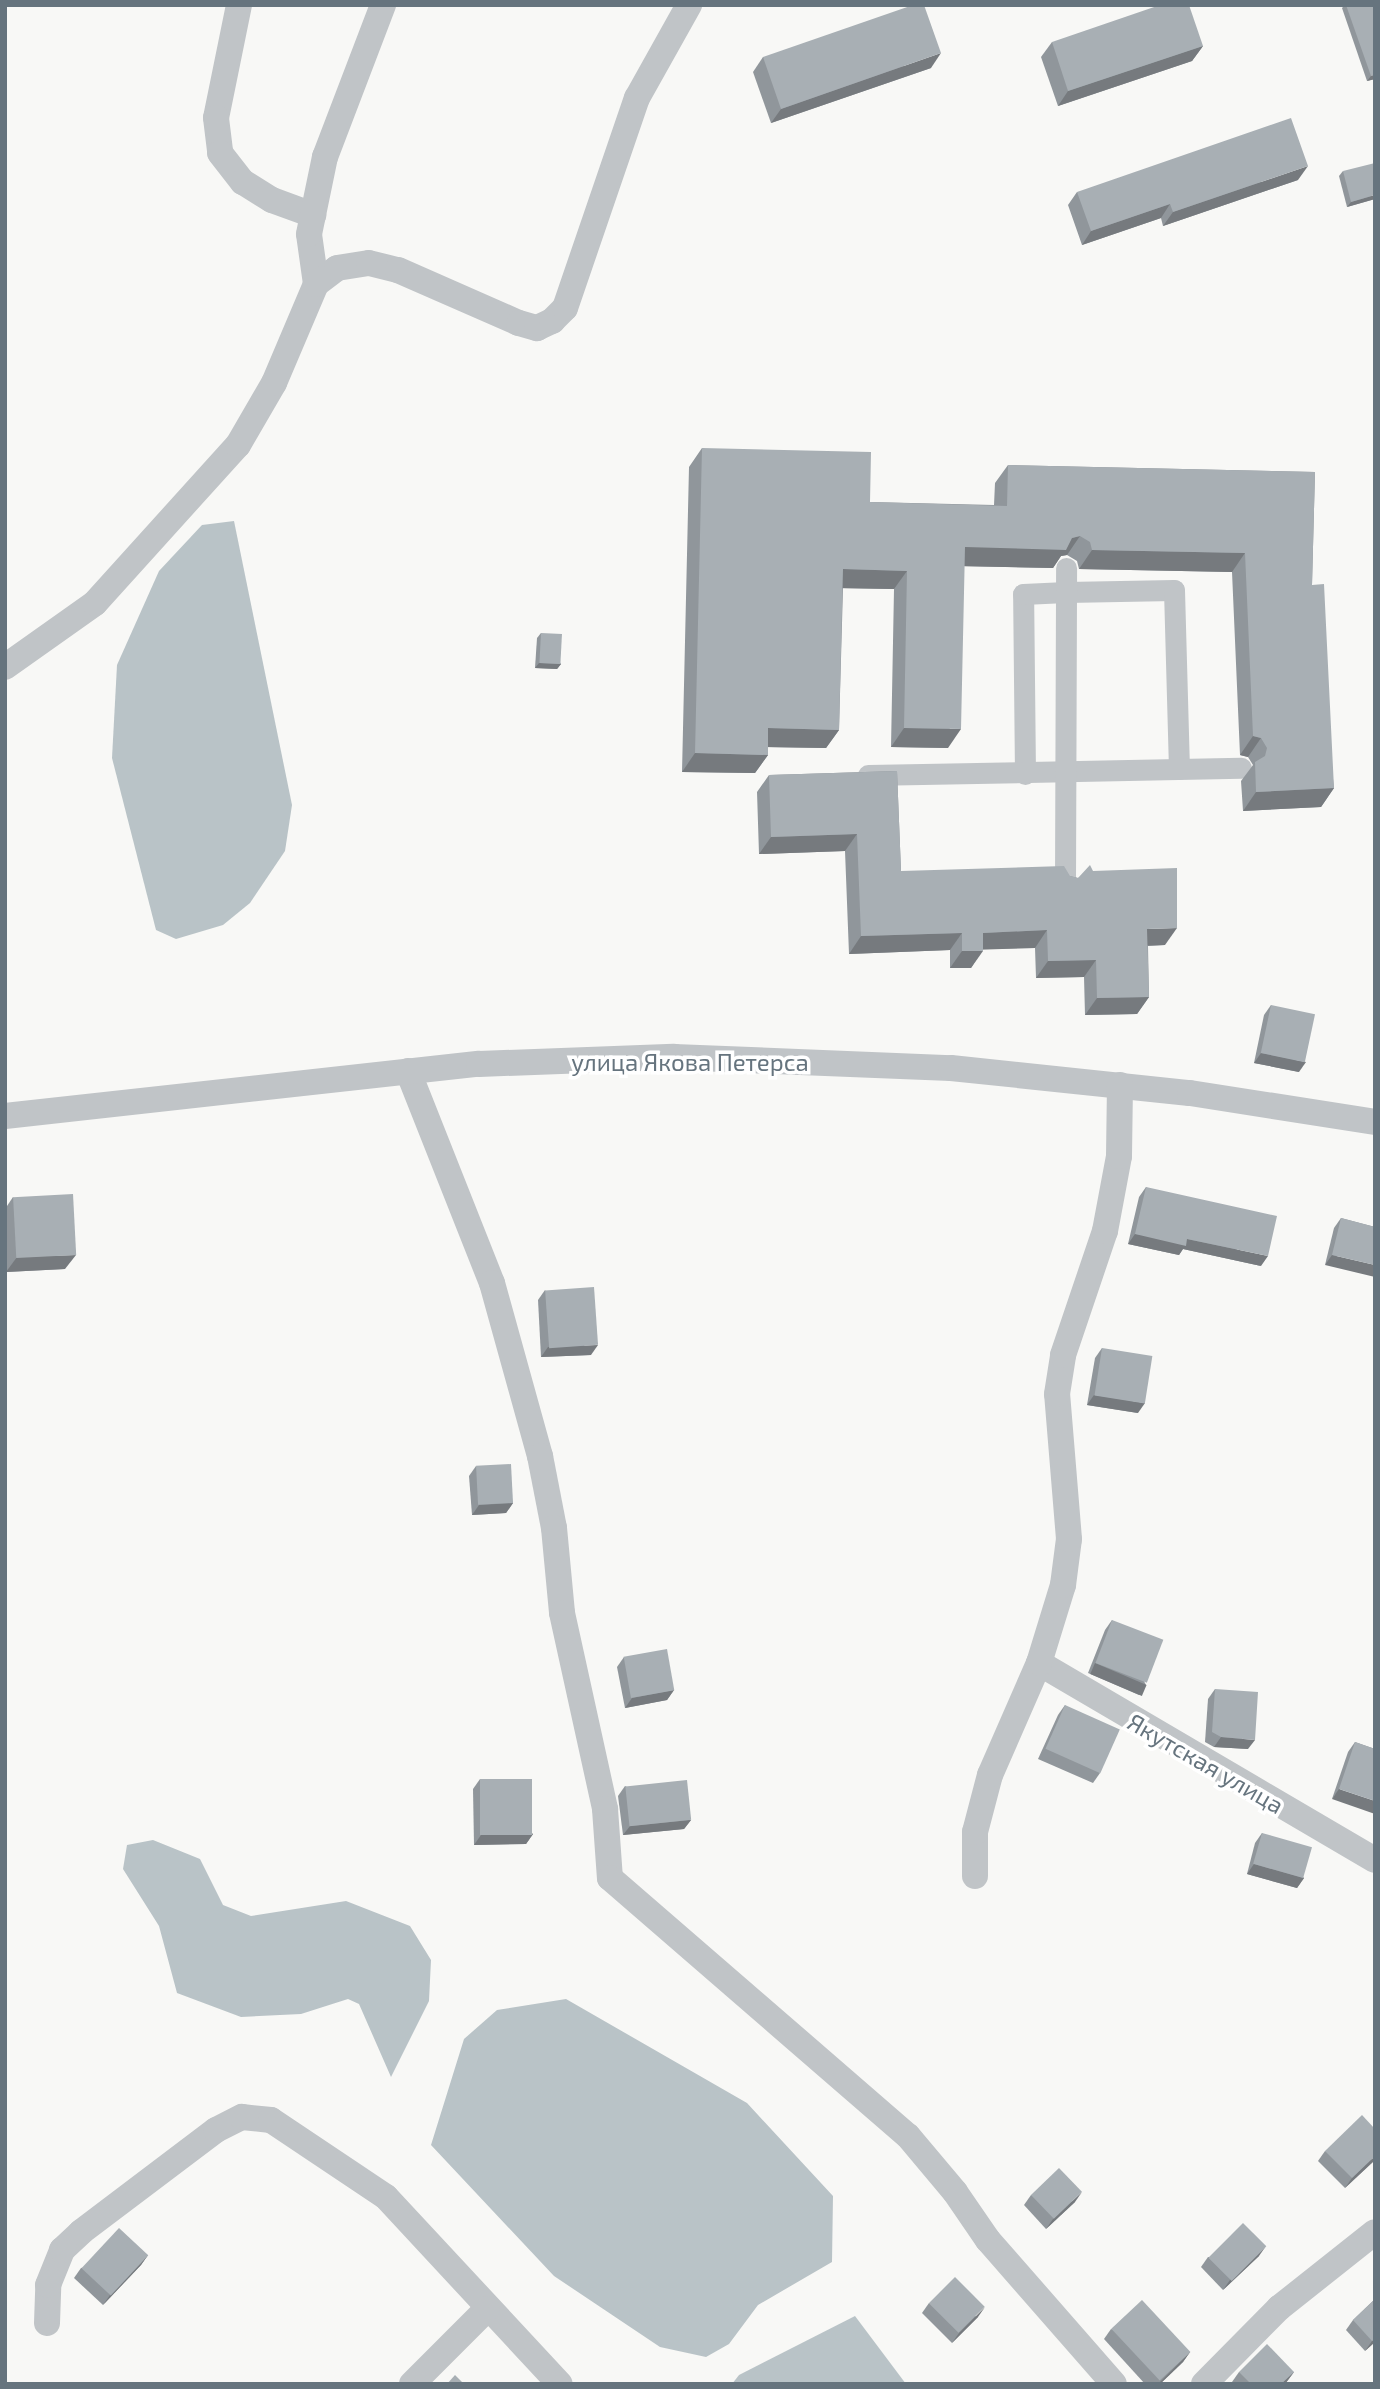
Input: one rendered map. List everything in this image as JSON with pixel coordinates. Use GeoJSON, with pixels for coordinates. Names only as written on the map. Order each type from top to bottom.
{"type":"FeatureCollection","features":[{"type":"Feature","properties":{"kind":"street"},"geometry":{"type":"LineString","coordinates":[[239,5],[216,118],[220,153],[243,182],[272,200],[313,215]]}},
{"type":"Feature","properties":{"kind":"street"},"geometry":{"type":"LineString","coordinates":[[316,284],[310,246],[313,215],[325,157],[383,5]]}},
{"type":"Feature","properties":{"kind":"street"},"geometry":{"type":"LineString","coordinates":[[5,667],[95,603],[238,445],[274,383],[316,284],[337,268],[369,263],[398,270],[519,323],[537,327],[552,321],[565,308],[637,98],[689,5]]}},
{"type":"Feature","properties":{"kind":"street"},"geometry":{"type":"LineString","coordinates":[[1065,882],[1066,568]]}},
{"type":"Feature","properties":{"kind":"street"},"geometry":{"type":"LineString","coordinates":[[1025,774],[1023,594],[1066,592],[1174,590],[1179,769]]}},
{"type":"Feature","properties":{"kind":"street"},"geometry":{"type":"LineString","coordinates":[[845,775],[1025,774],[1241,768]]}},
{"type":"Feature","properties":{"kind":"street","name":"улица Якова Петерса"},"geometry":{"type":"LineString","coordinates":[[5,1116],[408,1071],[674,1057],[951,1068],[1120,1085],[1375,1122]]}},
{"type":"Feature","properties":{"kind":"street"},"geometry":{"type":"LineString","coordinates":[[408,1071],[492,1283],[540,1456],[554,1528],[562,1613],[605,1809],[610,1878],[908,2136],[988,2240],[1114,2384]]}},
{"type":"Feature","properties":{"kind":"street"},"geometry":{"type":"LineString","coordinates":[[975,1875],[975,1832],[990,1775],[1039,1663],[1063,1585],[1069,1539],[1059,1438],[1061,1368],[1105,1231],[1119,1156],[1120,1085]]}},
{"type":"Feature","properties":{"kind":"street","name":"Якутская улица"},"geometry":{"type":"LineString","coordinates":[[1039,1663],[1375,1860]]}},
{"type":"Feature","properties":{"kind":"street"},"geometry":{"type":"LineString","coordinates":[[47,2323],[48,2285],[62,2250],[216,2130],[243,2117],[271,2120],[386,2197],[487,2309],[560,2384]]}},
{"type":"Feature","properties":{"kind":"street"},"geometry":{"type":"LineString","coordinates":[[1203,2384],[1279,2308],[1375,2232]]}},
{"type":"Feature","properties":{"kind":"street"},"geometry":{"type":"LineString","coordinates":[[412,2384],[487,2309]]}},
{"type":"Feature","properties":{"kind":"shaded area"},"geometry":{"type":"Polygon","coordinates":[[[234,521],[292,805],[285,851],[250,903],[223,925],[176,939],[156,930],[112,758],[117,665],[159,571],[202,525],[234,521]]]}},
{"type":"Feature","properties":{"kind":"shaded area"},"geometry":{"type":"Polygon","coordinates":[[[153,1840],[200,1859],[223,1905],[251,1916],[346,1901],[410,1926],[431,1960],[429,2001],[391,2077],[359,2004],[348,1999],[301,2014],[241,2017],[177,1993],[159,1926],[123,1869],[127,1845],[153,1840]]]}},
{"type":"Feature","properties":{"kind":"shaded area"},"geometry":{"type":"Polygon","coordinates":[[[566,1999],[747,2103],[833,2196],[832,2262],[758,2305],[729,2344],[706,2357],[660,2347],[554,2276],[431,2145],[464,2039],[497,2010],[566,1999]]]}},
{"type":"Feature","properties":{"kind":"shaded area"},"geometry":{"type":"Polygon","coordinates":[[[855,2316],[906,2384],[732,2384],[739,2375],[855,2316]]]}},
{"type":"Feature","properties":{"kind":"building"},"geometry":{"type":"Polygon","coordinates":[[[913,5],[924,5],[941,53],[781,109],[763,57],[913,5]]]}},
{"type":"Feature","properties":{"kind":"building"},"geometry":{"type":"Polygon","coordinates":[[[1160,5],[1189,5],[1203,46],[1068,91],[1052,42],[1160,5]]]}},
{"type":"Feature","properties":{"kind":"building"},"geometry":{"type":"Polygon","coordinates":[[[1346,5],[1375,5],[1375,75],[1371,76],[1346,5]]]}},
{"type":"Feature","properties":{"kind":"building"},"geometry":{"type":"Polygon","coordinates":[[[1291,118],[1308,166],[1173,212],[1170,204],[1091,231],[1077,192],[1291,118]]]}},
{"type":"Feature","properties":{"kind":"building"},"geometry":{"type":"Polygon","coordinates":[[[1375,163],[1375,195],[1351,202],[1343,171],[1375,163]]]}},
{"type":"Feature","properties":{"kind":"building"},"geometry":{"type":"Polygon","coordinates":[[[702,448],[871,452],[870,502],[1007,506],[1008,465],[1315,472],[1312,585],[1324,584],[1334,788],[1256,792],[1255,762],[1265,756],[1267,748],[1261,738],[1253,736],[1245,553],[1092,550],[1090,542],[1080,536],[1072,538],[1066,550],[965,547],[961,729],[904,728],[907,571],[843,569],[839,730],[768,728],[768,755],[695,753],[702,448]]]}},
{"type":"Feature","properties":{"kind":"building"},"geometry":{"type":"Polygon","coordinates":[[[541,633],[562,634],[560,664],[539,663],[541,633]]]}},
{"type":"Feature","properties":{"kind":"building"},"geometry":{"type":"Polygon","coordinates":[[[897,771],[901,871],[1064,866],[1070,876],[1078,878],[1090,865],[1093,871],[1177,868],[1177,928],[1147,929],[1149,997],[1097,998],[1096,960],[1048,961],[1047,930],[983,933],[983,951],[962,951],[962,933],[861,936],[857,834],[771,837],[769,775],[897,771]]]}},
{"type":"Feature","properties":{"kind":"building"},"geometry":{"type":"Polygon","coordinates":[[[1271,1005],[1315,1014],[1305,1062],[1261,1053],[1271,1005]]]}},
{"type":"Feature","properties":{"kind":"building"},"geometry":{"type":"Polygon","coordinates":[[[1146,1187],[1277,1216],[1268,1256],[1187,1239],[1186,1246],[1135,1234],[1146,1187]]]}},
{"type":"Feature","properties":{"kind":"building"},"geometry":{"type":"Polygon","coordinates":[[[73,1194],[76,1255],[16,1258],[13,1197],[73,1194]]]}},
{"type":"Feature","properties":{"kind":"building"},"geometry":{"type":"Polygon","coordinates":[[[1341,1218],[1375,1227],[1375,1265],[1332,1255],[1341,1218]]]}},
{"type":"Feature","properties":{"kind":"building"},"geometry":{"type":"Polygon","coordinates":[[[594,1287],[598,1345],[549,1348],[545,1290],[594,1287]]]}},
{"type":"Feature","properties":{"kind":"building"},"geometry":{"type":"Polygon","coordinates":[[[1102,1348],[1152,1356],[1145,1403],[1094,1395],[1102,1348]]]}},
{"type":"Feature","properties":{"kind":"building"},"geometry":{"type":"Polygon","coordinates":[[[511,1464],[513,1503],[478,1505],[476,1466],[511,1464]]]}},
{"type":"Feature","properties":{"kind":"building"},"geometry":{"type":"Polygon","coordinates":[[[1112,1620],[1163,1640],[1147,1683],[1096,1663],[1112,1620]]]}},
{"type":"Feature","properties":{"kind":"building"},"geometry":{"type":"Polygon","coordinates":[[[667,1649],[674,1690],[631,1698],[624,1657],[667,1649]]]}},
{"type":"Feature","properties":{"kind":"building"},"geometry":{"type":"Polygon","coordinates":[[[1215,1689],[1258,1692],[1255,1740],[1221,1737],[1212,1732],[1215,1689]]]}},
{"type":"Feature","properties":{"kind":"building"},"geometry":{"type":"Polygon","coordinates":[[[1065,1705],[1120,1729],[1100,1773],[1045,1749],[1065,1705]]]}},
{"type":"Feature","properties":{"kind":"building"},"geometry":{"type":"Polygon","coordinates":[[[1355,1742],[1375,1749],[1375,1801],[1339,1789],[1355,1742]]]}},
{"type":"Feature","properties":{"kind":"building"},"geometry":{"type":"Polygon","coordinates":[[[480,1779],[532,1779],[532,1835],[480,1835],[480,1779]]]}},
{"type":"Feature","properties":{"kind":"building"},"geometry":{"type":"Polygon","coordinates":[[[687,1780],[691,1820],[630,1826],[625,1786],[687,1780]]]}},
{"type":"Feature","properties":{"kind":"building"},"geometry":{"type":"Polygon","coordinates":[[[1262,1833],[1312,1847],[1303,1878],[1253,1864],[1262,1833]]]}},
{"type":"Feature","properties":{"kind":"building"},"geometry":{"type":"Polygon","coordinates":[[[1362,2115],[1375,2129],[1375,2156],[1352,2178],[1325,2151],[1362,2115]]]}},
{"type":"Feature","properties":{"kind":"building"},"geometry":{"type":"Polygon","coordinates":[[[1059,2168],[1082,2192],[1054,2219],[1031,2195],[1059,2168]]]}},
{"type":"Feature","properties":{"kind":"building"},"geometry":{"type":"Polygon","coordinates":[[[1243,2223],[1266,2246],[1232,2281],[1208,2258],[1243,2223]]]}},
{"type":"Feature","properties":{"kind":"building"},"geometry":{"type":"Polygon","coordinates":[[[119,2228],[148,2255],[111,2296],[81,2268],[119,2228]]]}},
{"type":"Feature","properties":{"kind":"building"},"geometry":{"type":"Polygon","coordinates":[[[955,2277],[985,2307],[959,2333],[929,2303],[955,2277]]]}},
{"type":"Feature","properties":{"kind":"building"},"geometry":{"type":"Polygon","coordinates":[[[1375,2299],[1375,2339],[1372,2341],[1353,2320],[1375,2299]]]}},
{"type":"Feature","properties":{"kind":"building"},"geometry":{"type":"Polygon","coordinates":[[[1142,2300],[1190,2352],[1160,2381],[1111,2329],[1142,2300]]]}},
{"type":"Feature","properties":{"kind":"building"},"geometry":{"type":"Polygon","coordinates":[[[1267,2344],[1294,2372],[1281,2384],[1251,2384],[1239,2372],[1267,2344]]]}},
{"type":"Feature","properties":{"kind":"building"},"geometry":{"type":"Polygon","coordinates":[[[455,2375],[464,2384],[447,2384],[455,2375]]]}}]}
